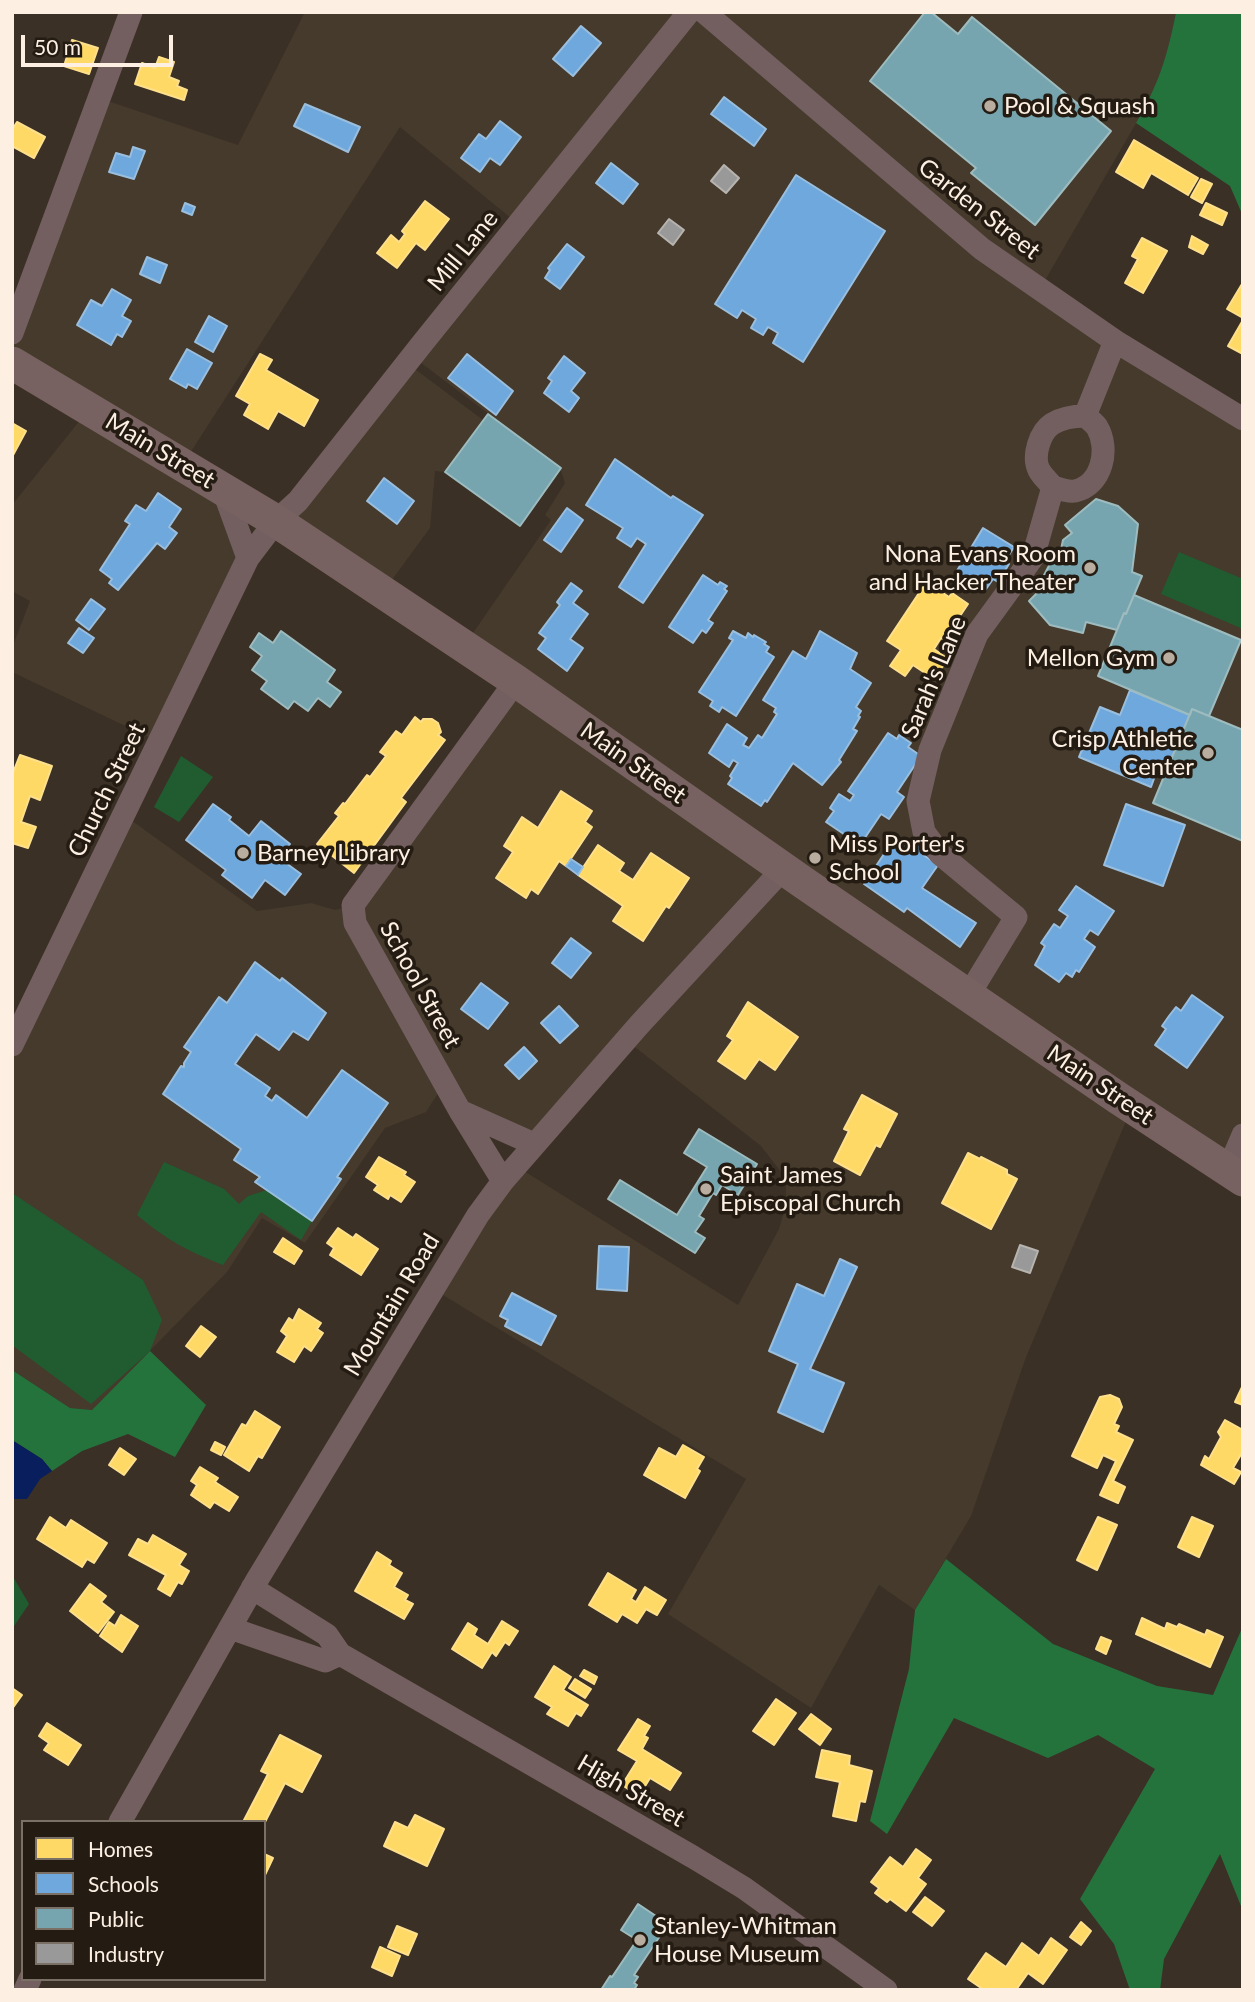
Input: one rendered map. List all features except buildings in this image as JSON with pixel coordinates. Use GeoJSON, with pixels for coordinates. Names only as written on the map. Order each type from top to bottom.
{"type":"FeatureCollection","features":[{"type":"Feature","properties":{"kind":"highway","name":"Main Street"},"geometry":{"type":"LineString","coordinates":[[12,363],[276,521],[516,681],[783,869],[1235,1175]]}},
{"type":"Feature","properties":{"kind":"street"},"geometry":{"type":"LineString","coordinates":[[12,333],[131,12]]}},
{"type":"Feature","properties":{"kind":"street","name":"Mill Lane"},"geometry":{"type":"LineString","coordinates":[[276,521],[298,501],[689,12]]}},
{"type":"Feature","properties":{"kind":"street","name":"Garden Street"},"geometry":{"type":"LineString","coordinates":[[704,12],[982,249],[1115,341],[1243,419]]}},
{"type":"Feature","properties":{"kind":"street"},"geometry":{"type":"LineString","coordinates":[[1085,416],[1115,341]]}},
{"type":"Feature","properties":{"kind":"street"},"geometry":{"type":"LineString","coordinates":[[1085,416],[1097,428],[1103,446],[1101,466],[1093,483],[1074,492],[1053,487],[1038,468],[1037,450],[1042,435],[1051,425],[1071,417],[1085,416]]}},
{"type":"Feature","properties":{"kind":"street","name":"Sarah's Lane"},"geometry":{"type":"LineString","coordinates":[[968,996],[1016,917],[940,854],[925,832],[918,801],[930,750],[977,634],[1033,558],[1053,487]]}},
{"type":"Feature","properties":{"kind":"street"},"geometry":{"type":"LineString","coordinates":[[223,489],[248,558]]}},
{"type":"Feature","properties":{"kind":"street","name":"Church Street"},"geometry":{"type":"LineString","coordinates":[[12,1045],[248,558],[276,521]]}},
{"type":"Feature","properties":{"kind":"street","name":"School Street"},"geometry":{"type":"LineString","coordinates":[[503,1181],[460,1111],[355,923],[353,905],[516,681]]}},
{"type":"Feature","properties":{"kind":"street","name":"Mountain Road"},"geometry":{"type":"LineString","coordinates":[[121,1820],[252,1588],[478,1215],[534,1144],[783,869]]}},
{"type":"Feature","properties":{"kind":"street"},"geometry":{"type":"LineString","coordinates":[[460,1111],[534,1144]]}},
{"type":"Feature","properties":{"kind":"street"},"geometry":{"type":"LineString","coordinates":[[1235,1175],[1243,1135]]}},
{"type":"Feature","properties":{"kind":"street","name":"High Street"},"geometry":{"type":"LineString","coordinates":[[252,1588],[327,1636],[340,1654],[744,1888],[886,1990]]}},
{"type":"Feature","properties":{"kind":"street"},"geometry":{"type":"LineString","coordinates":[[230,1628],[325,1661],[340,1654]]}},
{"type":"Feature","properties":{"kind":"shaded area","name":"Miss Porter's School"},"geometry":{"type":"Polygon","coordinates":[[[305,12],[1176,12],[1170,45],[1153,94],[1040,289],[1243,419],[1243,1180],[1132,1107],[1026,1357],[971,1516],[915,1610],[879,1585],[811,1708],[668,1614],[746,1479],[433,1289],[516,1166],[738,1305],[779,1229],[786,1205],[786,1188],[781,1172],[761,1146],[626,1040],[534,1144],[460,1111],[444,1084],[426,1112],[385,1128],[305,1243],[262,1218],[227,1272],[92,1410],[70,1408],[12,1370],[12,1045],[124,815],[257,911],[311,903],[335,910],[353,905],[515,681],[464,646],[551,520],[545,515],[565,483],[560,468],[412,356],[518,224],[400,127],[183,464],[223,489],[248,558],[159,742],[12,672],[12,648],[30,601],[12,591],[12,505],[89,409],[12,363],[12,332],[99,98],[238,145],[305,12]]]}},
{"type":"Feature","properties":{"kind":"shaded area"},"geometry":{"type":"Polygon","coordinates":[[[407,363],[483,420],[445,472],[435,471],[430,528],[383,592],[276,521],[407,363]]]}},
{"type":"Feature","properties":{"kind":"shaded area"},"geometry":{"type":"Polygon","coordinates":[[[12,1440],[42,1459],[52,1471],[40,1479],[27,1499],[12,1499],[12,1440]]]}},
{"type":"Feature","properties":{"kind":"green space"},"geometry":{"type":"Polygon","coordinates":[[[1176,12],[1243,12],[1243,216],[1230,186],[1136,123],[1161,70],[1176,12]]]}},
{"type":"Feature","properties":{"kind":"green space"},"geometry":{"type":"Polygon","coordinates":[[[1179,552],[1243,579],[1243,629],[1161,594],[1179,552]]]}},
{"type":"Feature","properties":{"kind":"green space"},"geometry":{"type":"Polygon","coordinates":[[[181,756],[213,777],[179,822],[154,807],[181,756]]]}},
{"type":"Feature","properties":{"kind":"green space"},"geometry":{"type":"Polygon","coordinates":[[[164,1162],[224,1189],[239,1204],[248,1196],[267,1190],[312,1221],[301,1240],[261,1212],[223,1265],[188,1250],[137,1215],[164,1162]]]}},
{"type":"Feature","properties":{"kind":"green space"},"geometry":{"type":"Polygon","coordinates":[[[12,1193],[143,1280],[162,1320],[150,1351],[91,1404],[12,1345],[12,1193]]]}},
{"type":"Feature","properties":{"kind":"green space"},"geometry":{"type":"Polygon","coordinates":[[[150,1351],[206,1405],[175,1457],[128,1434],[82,1451],[52,1471],[42,1459],[12,1440],[12,1370],[70,1408],[92,1410],[150,1351]]]}},
{"type":"Feature","properties":{"kind":"green space"},"geometry":{"type":"Polygon","coordinates":[[[946,1559],[1053,1644],[1157,1686],[1213,1695],[1243,1626],[1243,1911],[1220,1854],[1164,1959],[1160,1990],[1130,1990],[1114,1944],[1080,1899],[1155,1769],[1098,1735],[1048,1758],[954,1718],[887,1834],[870,1821],[909,1669],[915,1610],[946,1559]]]}},
{"type":"Feature","properties":{"kind":"green space"},"geometry":{"type":"Polygon","coordinates":[[[12,1575],[29,1604],[12,1629],[12,1575]]]}},
{"type":"Feature","properties":{"kind":"place","name":"Pool & Squash"},"geometry":{"type":"Point","coordinates":[990,106]}},
{"type":"Feature","properties":{"kind":"place","name":"Nona Evans Room and Hacker Theater"},"geometry":{"type":"Point","coordinates":[1090,568]}},
{"type":"Feature","properties":{"kind":"place","name":"Mellon Gym"},"geometry":{"type":"Point","coordinates":[1169,658]}},
{"type":"Feature","properties":{"kind":"place","name":"Crisp Athletic Center"},"geometry":{"type":"Point","coordinates":[1208,753]}},
{"type":"Feature","properties":{"kind":"place","name":"Barney Library"},"geometry":{"type":"Point","coordinates":[243,853]}},
{"type":"Feature","properties":{"kind":"place","name":"Miss Porter's School"},"geometry":{"type":"Point","coordinates":[815,858]}},
{"type":"Feature","properties":{"kind":"place","name":"Saint James Episcopal Church"},"geometry":{"type":"Point","coordinates":[706,1189]}},
{"type":"Feature","properties":{"kind":"place","name":"Stanley-Whitman House Museum"},"geometry":{"type":"Point","coordinates":[640,1940]}}]}
